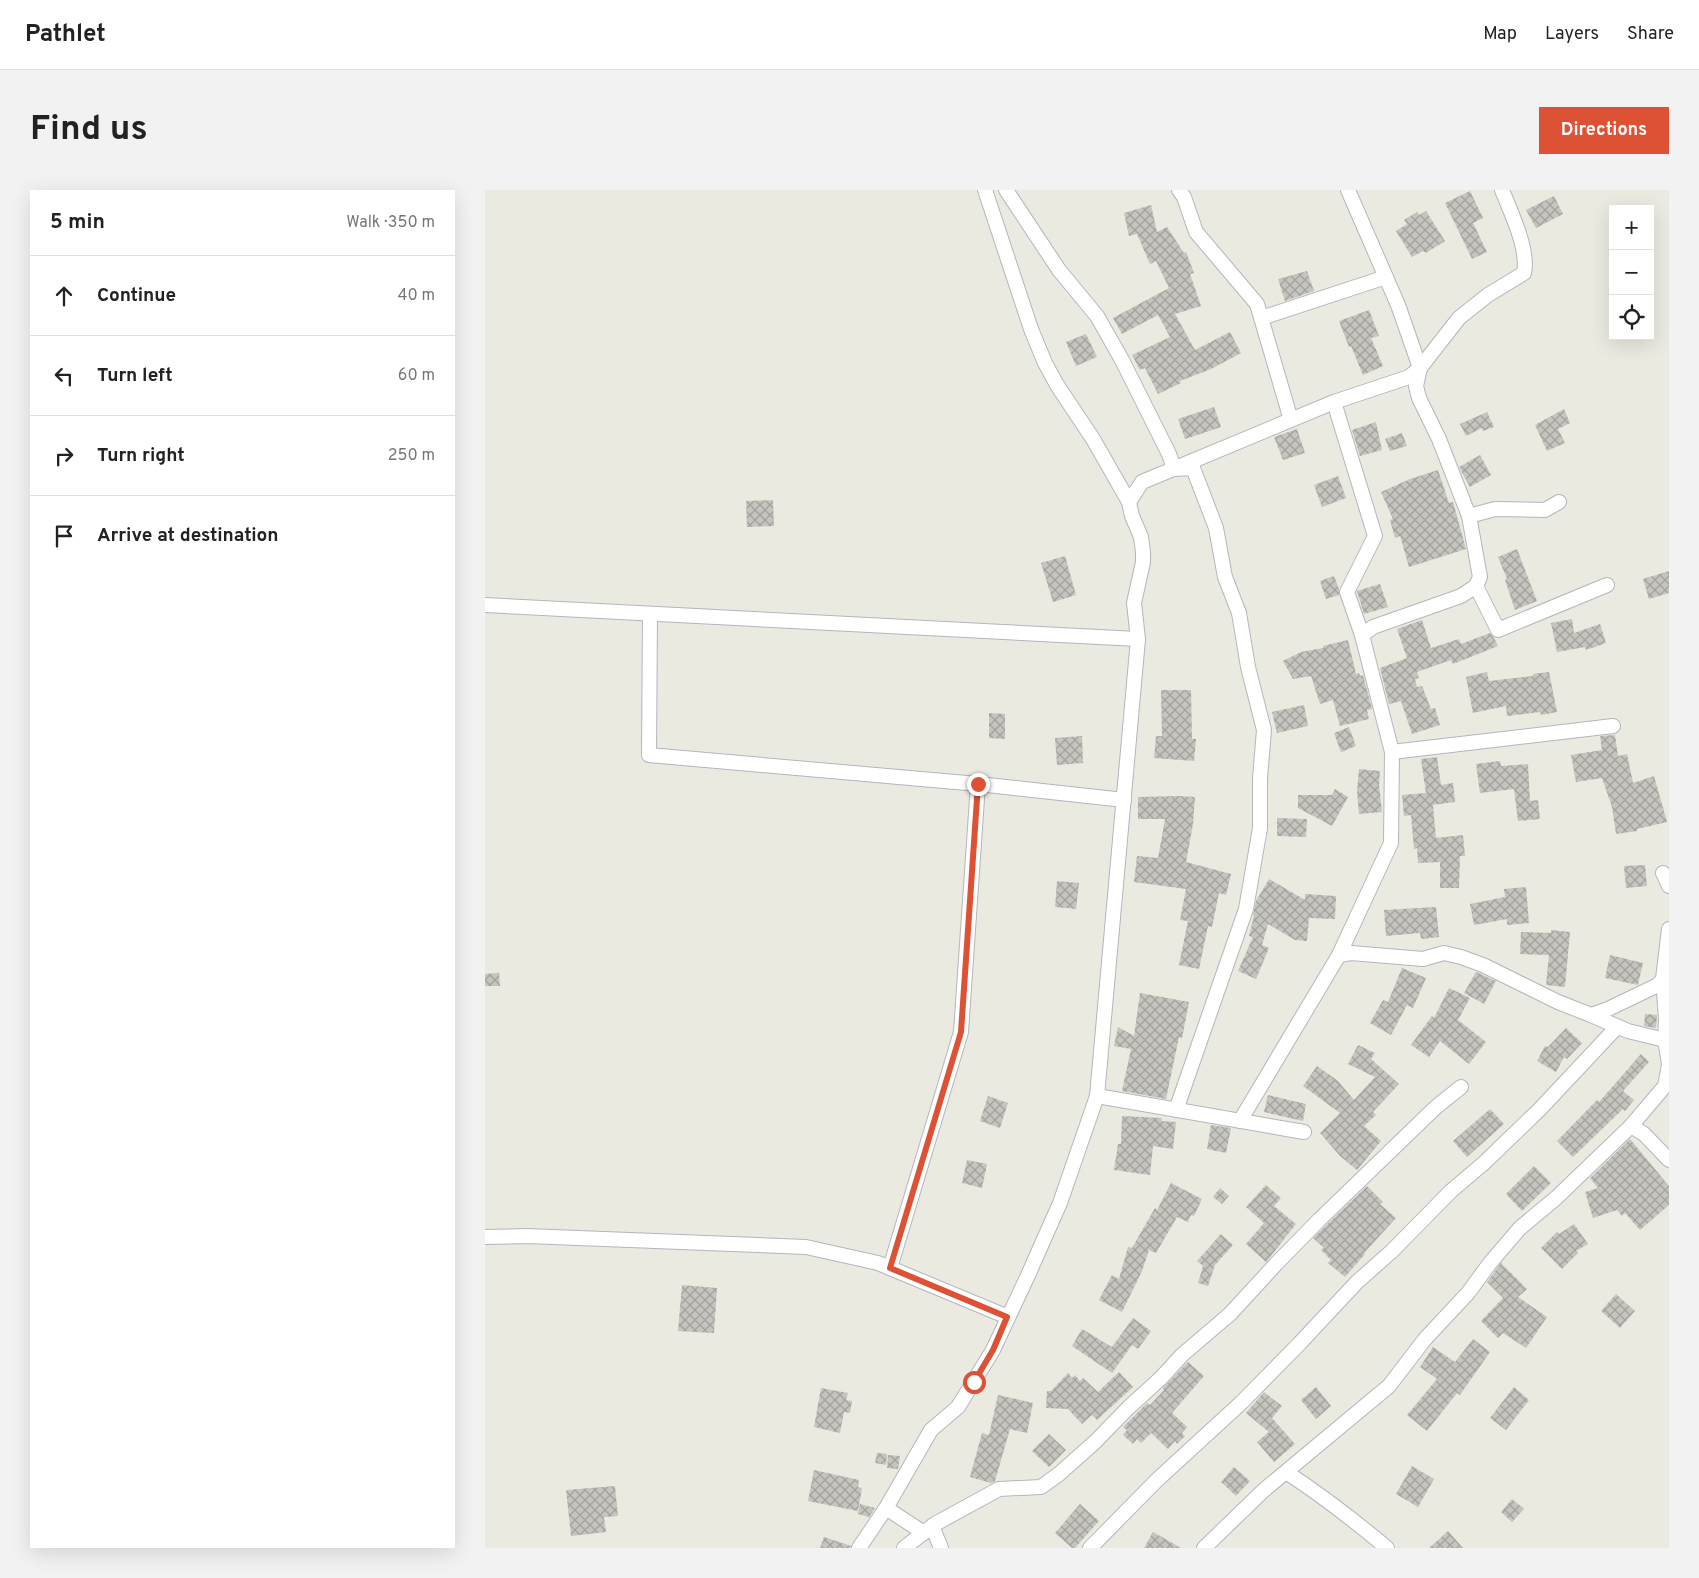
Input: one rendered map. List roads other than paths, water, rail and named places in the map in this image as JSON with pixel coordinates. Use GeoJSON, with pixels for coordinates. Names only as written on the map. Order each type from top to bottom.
{"type":"FeatureCollection","features":[{"type":"Feature","properties":{"kind":"street"},"geometry":{"type":"LineString","coordinates":[[859,1548],[886,1508],[931,1430],[958,1407],[993,1350],[1060,1203],[1097,1096],[1138,639],[1134,603],[1143,562],[1143,552],[1141,537],[1132,516],[1129,502],[1093,439],[1045,364],[1031,329],[985,190]]}},
{"type":"Feature","properties":{"kind":"street"},"geometry":{"type":"LineString","coordinates":[[1006,190],[1059,270],[1097,316],[1122,360],[1169,454],[1174,469]]}},
{"type":"Feature","properties":{"kind":"street"},"geometry":{"type":"LineString","coordinates":[[1179,190],[1184,198],[1196,232],[1257,304],[1291,420]]}},
{"type":"Feature","properties":{"kind":"street"},"geometry":{"type":"LineString","coordinates":[[1348,190],[1386,277],[1420,368],[1416,386],[1419,398],[1439,440],[1469,516],[1481,577],[1476,586],[1461,596],[1373,627],[1363,635]]}},
{"type":"Feature","properties":{"kind":"street"},"geometry":{"type":"LineString","coordinates":[[1129,502],[1142,482],[1334,402],[1409,377],[1420,368],[1459,318],[1488,295],[1524,273],[1523,249],[1503,190]]}},
{"type":"Feature","properties":{"kind":"street"},"geometry":{"type":"LineString","coordinates":[[1261,318],[1386,277]]}},
{"type":"Feature","properties":{"kind":"street"},"geometry":{"type":"LineString","coordinates":[[1240,1121],[1339,955],[1391,843],[1392,752],[1363,635],[1347,592],[1375,536],[1334,402]]}},
{"type":"Feature","properties":{"kind":"street"},"geometry":{"type":"LineString","coordinates":[[1174,469],[1193,468],[1217,528],[1225,577],[1239,613],[1248,667],[1264,730],[1260,778],[1259,828],[1246,909],[1177,1110]]}},
{"type":"Feature","properties":{"kind":"street"},"geometry":{"type":"LineString","coordinates":[[1469,516],[1495,509],[1545,510],[1559,502]]}},
{"type":"Feature","properties":{"kind":"street"},"geometry":{"type":"LineString","coordinates":[[1476,586],[1498,630],[1607,585]]}},
{"type":"Feature","properties":{"kind":"street"},"geometry":{"type":"LineString","coordinates":[[485,605],[1138,639]]}},
{"type":"Feature","properties":{"kind":"street"},"geometry":{"type":"LineString","coordinates":[[650,614],[649,756],[978,784],[1124,800]]}},
{"type":"Feature","properties":{"kind":"street"},"geometry":{"type":"LineString","coordinates":[[1392,752],[1613,726]]}},
{"type":"Feature","properties":{"kind":"street"},"geometry":{"type":"LineString","coordinates":[[890,1268],[961,1032],[978,784]]}},
{"type":"Feature","properties":{"kind":"street"},"geometry":{"type":"LineString","coordinates":[[1204,1548],[1264,1490],[1389,1386],[1425,1339],[1468,1293],[1490,1263],[1520,1228],[1556,1198],[1631,1126],[1665,1086],[1669,1064],[1665,1040],[1667,1019],[1663,979],[1669,929]]}},
{"type":"Feature","properties":{"kind":"street"},"geometry":{"type":"LineString","coordinates":[[1339,955],[1351,953],[1423,959],[1444,953],[1461,957],[1483,965],[1558,1002],[1617,1027],[1665,1040]]}},
{"type":"Feature","properties":{"kind":"street"},"geometry":{"type":"LineString","coordinates":[[1591,1015],[1615,1006],[1658,985],[1663,979]]}},
{"type":"Feature","properties":{"kind":"street"},"geometry":{"type":"LineString","coordinates":[[1090,1548],[1145,1492],[1241,1403],[1300,1344],[1357,1282],[1451,1191],[1484,1163],[1540,1109],[1617,1027]]}},
{"type":"Feature","properties":{"kind":"street"},"geometry":{"type":"LineString","coordinates":[[904,1548],[928,1530],[999,1489],[1041,1487],[1059,1474],[1161,1378],[1181,1355],[1230,1314],[1314,1226],[1436,1107],[1461,1087]]}},
{"type":"Feature","properties":{"kind":"street"},"geometry":{"type":"LineString","coordinates":[[1097,1096],[1304,1132]]}},
{"type":"Feature","properties":{"kind":"street"},"geometry":{"type":"LineString","coordinates":[[1631,1126],[1645,1134],[1669,1160]]}},
{"type":"Feature","properties":{"kind":"street"},"geometry":{"type":"LineString","coordinates":[[485,1237],[527,1236],[806,1247],[878,1263],[1007,1317]]}},
{"type":"Feature","properties":{"kind":"street"},"geometry":{"type":"LineString","coordinates":[[1285,1472],[1331,1502],[1387,1548]]}},
{"type":"Feature","properties":{"kind":"street"},"geometry":{"type":"LineString","coordinates":[[886,1508],[928,1530],[941,1548]]}}]}
